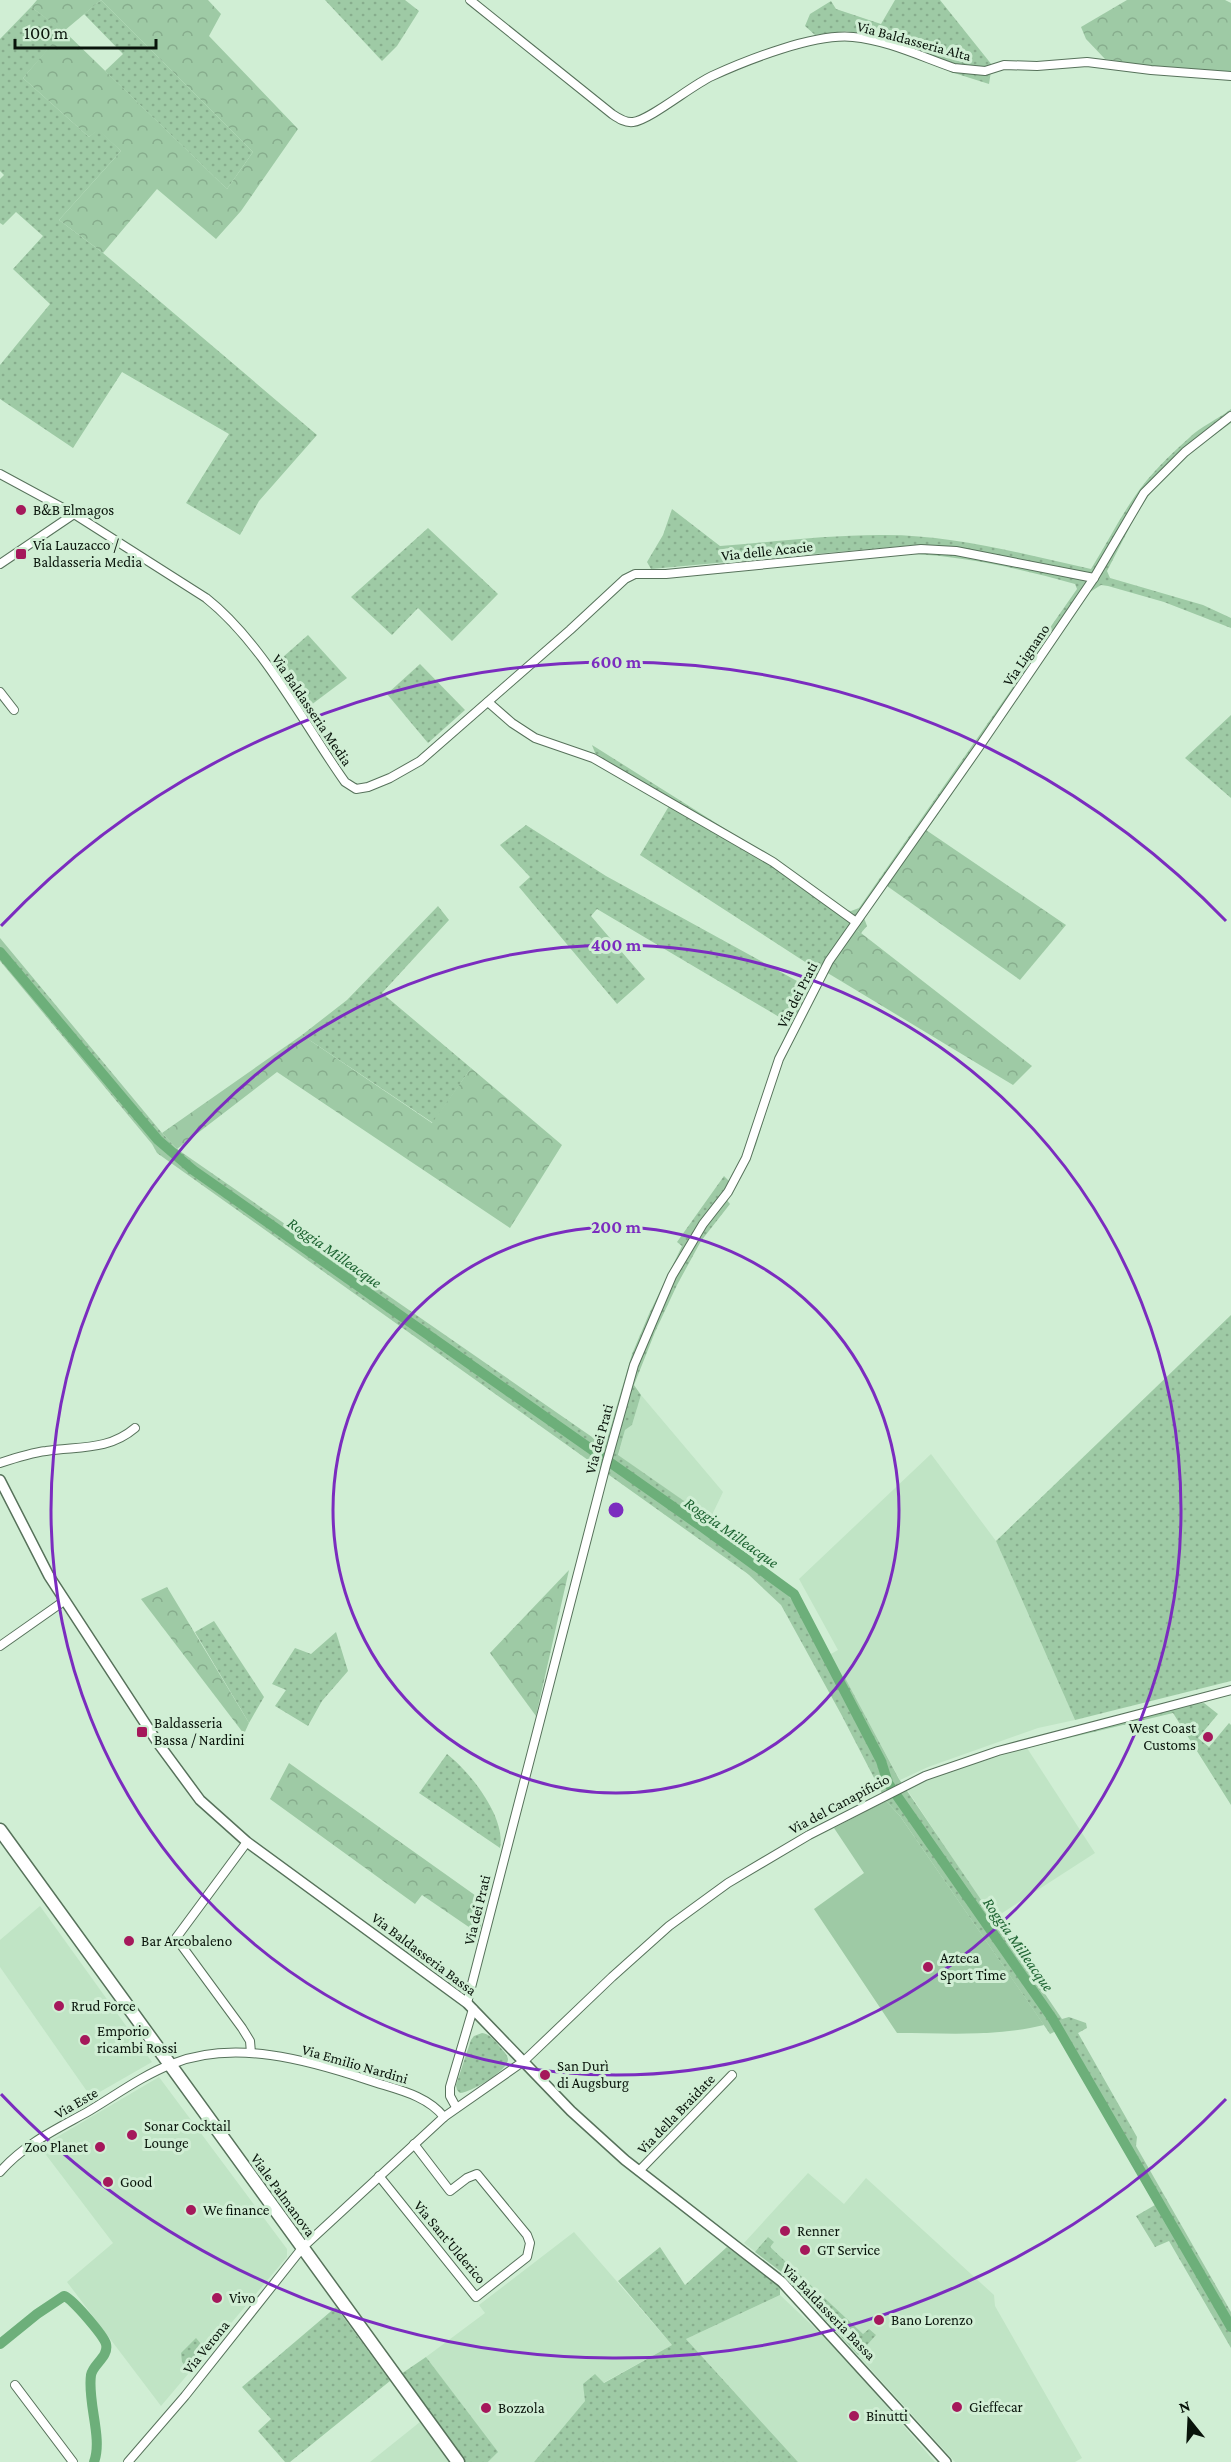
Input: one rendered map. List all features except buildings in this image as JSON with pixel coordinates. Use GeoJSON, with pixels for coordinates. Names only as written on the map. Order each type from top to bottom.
{"type":"FeatureCollection","features":[{"type":"Feature","properties":{"kind":"main road","name":"Viale Palmanova"},"geometry":{"type":"LineString","coordinates":[[0,1830],[458,2462]]}},
{"type":"Feature","properties":{"kind":"street","name":"Via Baldasseria Alta"},"geometry":{"type":"LineString","coordinates":[[470,0],[612,114],[624,121],[632,122],[645,118],[710,76],[770,53],[828,39],[851,37],[869,40],[954,68],[969,70],[985,71],[1004,65],[1037,66],[1087,62],[1220,77],[1231,76]]}},
{"type":"Feature","properties":{"kind":"street","name":"Via Lignano"},"geometry":{"type":"LineString","coordinates":[[856,922],[1094,578],[1144,493],[1185,452],[1231,416]]}},
{"type":"Feature","properties":{"kind":"street","name":"Via Baldasseria Media"},"geometry":{"type":"LineString","coordinates":[[0,474],[74,514],[225,612],[246,637],[342,778],[352,788],[361,789],[378,783],[420,761],[488,702]]}},
{"type":"Feature","properties":{"kind":"street"},"geometry":{"type":"LineString","coordinates":[[0,564],[74,514]]}},
{"type":"Feature","properties":{"kind":"street","name":"Via delle Acacie"},"geometry":{"type":"LineString","coordinates":[[488,702],[625,579],[634,574],[666,574],[921,549],[956,551],[1094,578]]}},
{"type":"Feature","properties":{"kind":"street"},"geometry":{"type":"LineString","coordinates":[[0,692],[14,710]]}},
{"type":"Feature","properties":{"kind":"street"},"geometry":{"type":"LineString","coordinates":[[488,702],[512,723],[535,738],[593,758],[773,862],[856,922]]}},
{"type":"Feature","properties":{"kind":"street","name":"Via dei Prati"},"geometry":{"type":"LineString","coordinates":[[470,2006],[606,1465],[634,1365],[672,1276],[703,1224],[728,1192],[746,1158],[779,1059],[829,961],[856,922]]}},
{"type":"Feature","properties":{"kind":"street"},"geometry":{"type":"LineString","coordinates":[[0,1462],[45,1451],[104,1445],[120,1439],[135,1428]]}},
{"type":"Feature","properties":{"kind":"street","name":"Via Baldasseria Bassa"},"geometry":{"type":"LineString","coordinates":[[0,1480],[36,1553],[64,1601],[186,1783],[215,1815],[247,1842],[470,2006],[571,2111],[639,2170],[782,2282],[946,2462]]}},
{"type":"Feature","properties":{"kind":"street"},"geometry":{"type":"LineString","coordinates":[[0,1646],[64,1601]]}},
{"type":"Feature","properties":{"kind":"street","name":"Via del Canapificio"},"geometry":{"type":"LineString","coordinates":[[524,2061],[620,1970],[697,1904],[765,1859],[898,1788],[942,1769],[998,1751],[1231,1690]]}},
{"type":"Feature","properties":{"kind":"street"},"geometry":{"type":"LineString","coordinates":[[247,1842],[176,1938],[242,2028],[250,2041],[251,2053]]}},
{"type":"Feature","properties":{"kind":"street"},"geometry":{"type":"LineString","coordinates":[[456,2108],[450,2096],[450,2087],[470,2006]]}},
{"type":"Feature","properties":{"kind":"street","name":"Via Emilio Nardini"},"geometry":{"type":"LineString","coordinates":[[170,2064],[208,2056],[251,2053],[317,2066],[393,2088],[428,2101],[444,2117]]}},
{"type":"Feature","properties":{"kind":"street"},"geometry":{"type":"LineString","coordinates":[[303,2247],[444,2117],[524,2061]]}},
{"type":"Feature","properties":{"kind":"street","name":"Via Este"},"geometry":{"type":"LineString","coordinates":[[0,2172],[31,2144],[170,2064]]}},
{"type":"Feature","properties":{"kind":"street","name":"Via della Braidate"},"geometry":{"type":"LineString","coordinates":[[639,2170],[732,2076]]}},
{"type":"Feature","properties":{"kind":"street","name":"Via Sant'Ulderico"},"geometry":{"type":"LineString","coordinates":[[379,2176],[476,2297],[527,2256],[530,2243],[527,2235],[477,2174],[450,2190],[414,2144]]}},
{"type":"Feature","properties":{"kind":"street","name":"Via Verona"},"geometry":{"type":"LineString","coordinates":[[128,2462],[303,2247]]}},
{"type":"Feature","properties":{"kind":"street"},"geometry":{"type":"LineString","coordinates":[[15,2385],[73,2462]]}},
{"type":"Feature","properties":{"kind":"shaded area"},"geometry":{"type":"Polygon","coordinates":[[[641,1395],[723,1492],[710,1519],[618,1456],[625,1430],[632,1425],[641,1395]]]}},
{"type":"Feature","properties":{"kind":"shaded area"},"geometry":{"type":"Polygon","coordinates":[[[931,1454],[996,1541],[1075,1720],[1038,1728],[928,1767],[900,1780],[845,1679],[843,1680],[829,1655],[838,1650],[799,1579],[931,1454]]]}},
{"type":"Feature","properties":{"kind":"shaded area"},"geometry":{"type":"Polygon","coordinates":[[[1027,1748],[1095,1853],[993,1919],[906,1788],[939,1774],[1027,1748]]]}},
{"type":"Feature","properties":{"kind":"shaded area"},"geometry":{"type":"Polygon","coordinates":[[[40,1906],[152,2062],[91,2097],[0,1967],[0,1940],[40,1906]]]}},
{"type":"Feature","properties":{"kind":"shaded area"},"geometry":{"type":"Polygon","coordinates":[[[159,2077],[287,2249],[287,2257],[161,2406],[67,2282],[113,2243],[40,2147],[159,2077]]]}},
{"type":"Feature","properties":{"kind":"shaded area"},"geometry":{"type":"Polygon","coordinates":[[[808,2173],[844,2204],[866,2178],[994,2295],[995,2306],[1082,2458],[1075,2462],[955,2462],[784,2274],[744,2243],[808,2173]]]}},
{"type":"Feature","properties":{"kind":"shaded area"},"geometry":{"type":"Polygon","coordinates":[[[574,2232],[672,2345],[603,2383],[534,2462],[488,2462],[497,2453],[426,2357],[485,2313],[479,2305],[574,2232]]]}},
{"type":"Feature","properties":{"kind":"shaded area"},"geometry":{"type":"Polygon","coordinates":[[[780,2295],[835,2347],[935,2462],[798,2462],[686,2339],[780,2295]]]}},
{"type":"Feature","properties":{"kind":"shaded area"},"geometry":{"type":"Polygon","coordinates":[[[420,2422],[450,2462],[370,2462],[420,2422]]]}},
{"type":"Feature","properties":{"kind":"green space"},"geometry":{"type":"Polygon","coordinates":[[[37,0],[101,0],[208,0],[221,14],[209,36],[298,129],[241,211],[216,239],[157,189],[103,253],[59,220],[121,151],[98,130],[89,137],[23,78],[63,31],[31,7],[37,0]],[[101,0],[64,31],[227,189],[253,152],[101,0]]]}},
{"type":"Feature","properties":{"kind":"green space"},"geometry":{"type":"Polygon","coordinates":[[[101,0],[253,152],[227,189],[105,71],[123,54],[84,14],[101,0]]]}},
{"type":"Feature","properties":{"kind":"green space"},"geometry":{"type":"Polygon","coordinates":[[[325,0],[405,0],[419,11],[397,46],[382,61],[325,0]]]}},
{"type":"Feature","properties":{"kind":"green space"},"geometry":{"type":"Polygon","coordinates":[[[895,0],[940,0],[992,65],[989,84],[951,72],[955,64],[874,36],[846,31],[815,35],[805,26],[810,14],[831,1],[836,9],[881,24],[895,0]]]}},
{"type":"Feature","properties":{"kind":"green space"},"geometry":{"type":"Polygon","coordinates":[[[1127,0],[1225,0],[1231,3],[1231,73],[1180,71],[1105,59],[1086,39],[1081,27],[1127,0]]]}},
{"type":"Feature","properties":{"kind":"green space"},"geometry":{"type":"Polygon","coordinates":[[[31,7],[64,31],[23,78],[89,137],[98,129],[121,151],[59,220],[103,253],[317,435],[259,501],[240,535],[186,503],[229,434],[122,372],[73,448],[0,399],[0,365],[50,304],[13,269],[43,236],[16,212],[3,225],[0,223],[0,179],[4,175],[0,171],[0,39],[31,7]]]}},
{"type":"Feature","properties":{"kind":"green space"},"geometry":{"type":"Polygon","coordinates":[[[1231,409],[1231,423],[1188,454],[1155,486],[1137,513],[1107,571],[1110,578],[1203,605],[1231,618],[1231,628],[1164,602],[1108,586],[1101,585],[1090,592],[864,918],[867,926],[861,933],[856,930],[826,972],[780,1067],[756,1145],[748,1164],[726,1199],[730,1204],[701,1241],[655,1332],[634,1385],[641,1395],[632,1425],[625,1430],[618,1455],[710,1519],[711,1528],[790,1587],[786,1592],[798,1609],[836,1683],[845,1678],[899,1779],[1062,2019],[1069,2017],[1086,2023],[1087,2028],[1078,2033],[1137,2137],[1136,2146],[1231,2312],[1231,2348],[1169,2241],[1155,2247],[1136,2216],[1155,2205],[1056,2031],[1050,2034],[900,1816],[886,1801],[781,1605],[748,1574],[157,1153],[152,1144],[0,961],[0,938],[177,1149],[605,1446],[632,1354],[682,1246],[677,1242],[724,1176],[729,1181],[755,1126],[775,1061],[791,1024],[597,909],[591,916],[645,979],[617,1004],[519,887],[530,877],[500,845],[526,825],[606,876],[808,987],[816,969],[640,855],[669,806],[599,763],[592,745],[794,872],[845,910],[851,911],[859,908],[1047,638],[1047,632],[1077,589],[1075,584],[1015,569],[975,561],[914,554],[914,545],[651,569],[647,562],[663,535],[672,509],[720,546],[840,536],[907,536],[960,541],[1091,569],[1129,505],[1153,473],[1194,434],[1231,409]]]}},
{"type":"Feature","properties":{"kind":"green space"},"geometry":{"type":"Polygon","coordinates":[[[428,528],[498,594],[452,641],[418,608],[392,635],[351,597],[428,528]]]}},
{"type":"Feature","properties":{"kind":"green space"},"geometry":{"type":"Polygon","coordinates":[[[308,635],[347,678],[303,711],[274,665],[308,635]]]}},
{"type":"Feature","properties":{"kind":"green space"},"geometry":{"type":"Polygon","coordinates":[[[420,664],[465,710],[428,743],[387,694],[420,664]]]}},
{"type":"Feature","properties":{"kind":"green space"},"geometry":{"type":"Polygon","coordinates":[[[1231,715],[1231,798],[1185,758],[1231,715]]]}},
{"type":"Feature","properties":{"kind":"green space"},"geometry":{"type":"Polygon","coordinates":[[[926,830],[1066,925],[1020,980],[887,886],[926,830]]]}},
{"type":"Feature","properties":{"kind":"green space"},"geometry":{"type":"Polygon","coordinates":[[[438,906],[449,920],[382,993],[471,1068],[433,1123],[302,1035],[347,1000],[438,906]]]}},
{"type":"Feature","properties":{"kind":"green space"},"geometry":{"type":"Polygon","coordinates":[[[856,930],[1032,1066],[1013,1085],[826,972],[856,930]]]}},
{"type":"Feature","properties":{"kind":"green space"},"geometry":{"type":"Polygon","coordinates":[[[302,1035],[432,1123],[471,1068],[562,1145],[510,1228],[277,1072],[177,1149],[162,1133],[302,1035]]]}},
{"type":"Feature","properties":{"kind":"green space"},"geometry":{"type":"Polygon","coordinates":[[[1231,1315],[1231,1681],[1075,1720],[996,1541],[1231,1315]]]}},
{"type":"Feature","properties":{"kind":"green space"},"geometry":{"type":"Polygon","coordinates":[[[569,1570],[536,1716],[490,1653],[569,1570]]]}},
{"type":"Feature","properties":{"kind":"green space"},"geometry":{"type":"Polygon","coordinates":[[[167,1587],[249,1723],[244,1734],[141,1599],[167,1587]]]}},
{"type":"Feature","properties":{"kind":"green space"},"geometry":{"type":"Polygon","coordinates":[[[214,1621],[264,1697],[249,1723],[195,1632],[214,1621]]]}},
{"type":"Feature","properties":{"kind":"green space"},"geometry":{"type":"Polygon","coordinates":[[[336,1632],[348,1671],[322,1701],[308,1726],[275,1706],[286,1690],[272,1684],[295,1648],[311,1654],[336,1632]]]}},
{"type":"Feature","properties":{"kind":"green space"},"geometry":{"type":"Polygon","coordinates":[[[1204,1703],[1218,1714],[1198,1738],[1209,1747],[1229,1723],[1231,1725],[1231,1805],[1173,1713],[1027,1748],[1189,1704],[1204,1703]]]}},
{"type":"Feature","properties":{"kind":"green space"},"geometry":{"type":"Polygon","coordinates":[[[447,1754],[475,1783],[492,1809],[500,1836],[500,1848],[419,1793],[447,1754]]]}},
{"type":"Feature","properties":{"kind":"green space"},"geometry":{"type":"Polygon","coordinates":[[[289,1763],[486,1903],[479,1934],[422,1895],[415,1904],[270,1799],[289,1763]]]}},
{"type":"Feature","properties":{"kind":"green space","name":"Azteca Sport Time"},"geometry":{"type":"Polygon","coordinates":[[[886,1801],[900,1816],[1044,2025],[989,2033],[897,2033],[814,1909],[864,1873],[834,1828],[886,1801]]]}},
{"type":"Feature","properties":{"kind":"green space"},"geometry":{"type":"Polygon","coordinates":[[[482,2033],[487,2034],[497,2043],[508,2059],[507,2064],[488,2080],[460,2093],[456,2085],[471,2040],[482,2033]]]}},
{"type":"Feature","properties":{"kind":"green space"},"geometry":{"type":"Polygon","coordinates":[[[768,2237],[774,2242],[770,2247],[863,2334],[869,2329],[876,2335],[858,2355],[784,2274],[755,2252],[768,2237]]]}},
{"type":"Feature","properties":{"kind":"green space"},"geometry":{"type":"Polygon","coordinates":[[[660,2247],[685,2285],[727,2247],[780,2285],[780,2295],[686,2339],[798,2462],[534,2462],[585,2401],[583,2384],[595,2374],[604,2383],[672,2345],[618,2281],[660,2247]]]}},
{"type":"Feature","properties":{"kind":"green space"},"geometry":{"type":"Polygon","coordinates":[[[336,2307],[390,2381],[290,2462],[285,2462],[258,2431],[271,2419],[242,2387],[336,2307]]]}},
{"type":"Feature","properties":{"kind":"green space"},"geometry":{"type":"Polygon","coordinates":[[[196,2338],[207,2351],[190,2372],[182,2362],[181,2353],[196,2338]]]}},
{"type":"Feature","properties":{"kind":"green space"},"geometry":{"type":"Polygon","coordinates":[[[426,2357],[498,2452],[488,2462],[465,2462],[401,2374],[426,2357]]]}},
{"type":"Feature","properties":{"kind":"waterway","name":"Roggia Milleacque"},"geometry":{"type":"LineString","coordinates":[[0,952],[158,1140],[193,1170],[794,1594],[881,1761],[888,1783],[1052,2018],[1231,2327]]}},
{"type":"Feature","properties":{"kind":"waterway"},"geometry":{"type":"LineString","coordinates":[[0,2344],[64,2296],[94,2326],[106,2344],[105,2353],[91,2375],[90,2386],[97,2442],[94,2462]]}},
{"type":"Feature","properties":{"kind":"place","name":"B&B Elmagos"},"geometry":{"type":"Point","coordinates":[21,510]}},
{"type":"Feature","properties":{"kind":"place","name":"Via Lauzacco / Baldasseria Media"},"geometry":{"type":"Point","coordinates":[21,554]}},
{"type":"Feature","properties":{"kind":"place","name":"Baldasseria Bassa / Nardini"},"geometry":{"type":"Point","coordinates":[142,1732]}},
{"type":"Feature","properties":{"kind":"place","name":"West Coast Customs"},"geometry":{"type":"Point","coordinates":[1208,1737]}},
{"type":"Feature","properties":{"kind":"place","name":"Bar Arcobaleno"},"geometry":{"type":"Point","coordinates":[129,1941]}},
{"type":"Feature","properties":{"kind":"place","name":"Azteca Sport Time"},"geometry":{"type":"Point","coordinates":[928,1967]}},
{"type":"Feature","properties":{"kind":"place","name":"Rrud Force"},"geometry":{"type":"Point","coordinates":[59,2006]}},
{"type":"Feature","properties":{"kind":"place","name":"Emporio ricambi Rossi"},"geometry":{"type":"Point","coordinates":[85,2040]}},
{"type":"Feature","properties":{"kind":"place","name":"San Durì di Augsburg"},"geometry":{"type":"Point","coordinates":[545,2075]}},
{"type":"Feature","properties":{"kind":"place","name":"Sonar Cocktail Lounge"},"geometry":{"type":"Point","coordinates":[132,2135]}},
{"type":"Feature","properties":{"kind":"place","name":"Zoo Planet"},"geometry":{"type":"Point","coordinates":[100,2147]}},
{"type":"Feature","properties":{"kind":"place","name":"Good"},"geometry":{"type":"Point","coordinates":[108,2182]}},
{"type":"Feature","properties":{"kind":"place","name":"We finance"},"geometry":{"type":"Point","coordinates":[191,2210]}},
{"type":"Feature","properties":{"kind":"place","name":"Renner"},"geometry":{"type":"Point","coordinates":[785,2231]}},
{"type":"Feature","properties":{"kind":"place","name":"GT Service"},"geometry":{"type":"Point","coordinates":[805,2250]}},
{"type":"Feature","properties":{"kind":"place","name":"Vivo"},"geometry":{"type":"Point","coordinates":[217,2298]}},
{"type":"Feature","properties":{"kind":"place","name":"Bano Lorenzo"},"geometry":{"type":"Point","coordinates":[879,2320]}},
{"type":"Feature","properties":{"kind":"place","name":"Gieffecar"},"geometry":{"type":"Point","coordinates":[957,2407]}},
{"type":"Feature","properties":{"kind":"place","name":"Bozzola"},"geometry":{"type":"Point","coordinates":[486,2408]}},
{"type":"Feature","properties":{"kind":"place","name":"Binutti"},"geometry":{"type":"Point","coordinates":[854,2416]}}]}
